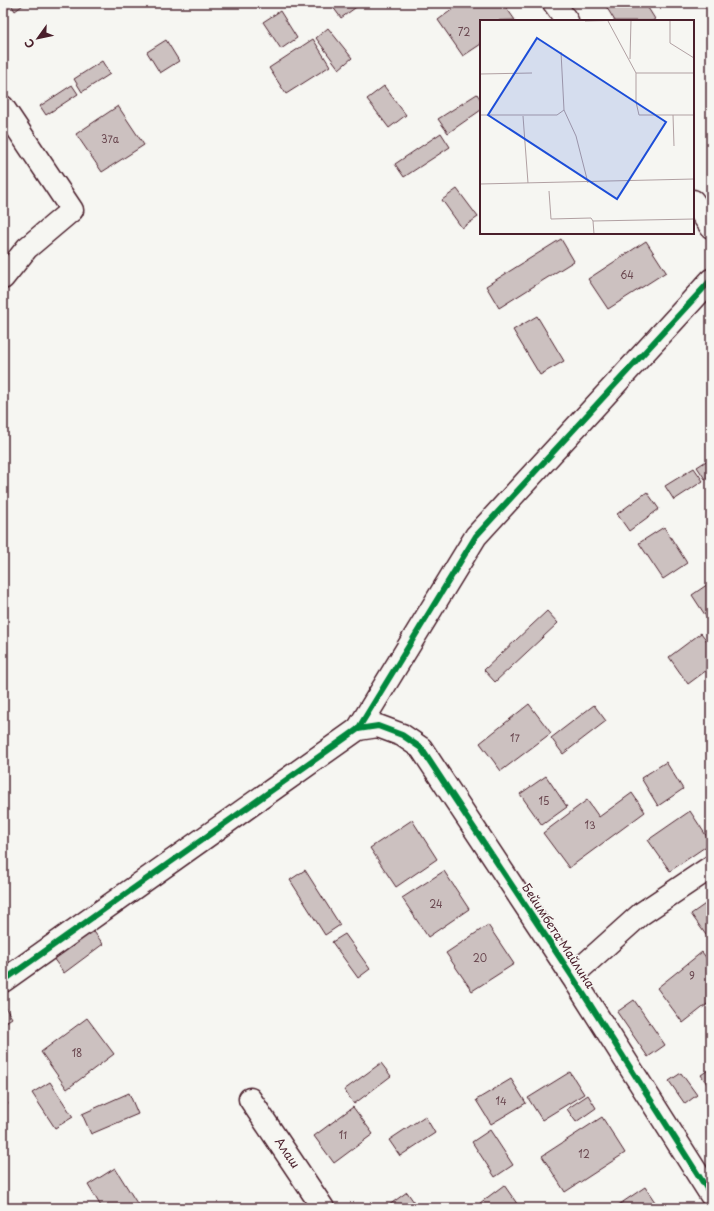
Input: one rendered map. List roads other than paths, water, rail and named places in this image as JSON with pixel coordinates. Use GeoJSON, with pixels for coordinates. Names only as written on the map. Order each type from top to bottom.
{"type":"FeatureCollection","features":[{"type":"Feature","properties":{"kind":"street"},"geometry":{"type":"LineString","coordinates":[[554,3],[566,20]]}},
{"type":"Feature","properties":{"kind":"street"},"geometry":{"type":"LineString","coordinates":[[3,107],[72,210],[26,248],[3,278]]}},
{"type":"Feature","properties":{"kind":"street"},"geometry":{"type":"LineString","coordinates":[[694,202],[711,227]]}},
{"type":"Feature","properties":{"kind":"street"},"geometry":{"type":"LineString","coordinates":[[3,981],[358,729],[476,536],[711,280]]}},
{"type":"Feature","properties":{"kind":"street","name":"Бейимбета Майлина"},"geometry":{"type":"LineString","coordinates":[[358,729],[378,726],[402,735],[421,748],[572,976],[711,1195]]}},
{"type":"Feature","properties":{"kind":"street"},"geometry":{"type":"LineString","coordinates":[[572,976],[641,914],[711,867]]}},
{"type":"Feature","properties":{"kind":"street","name":"Алаш"},"geometry":{"type":"LineString","coordinates":[[250,1099],[324,1208]]}}]}
